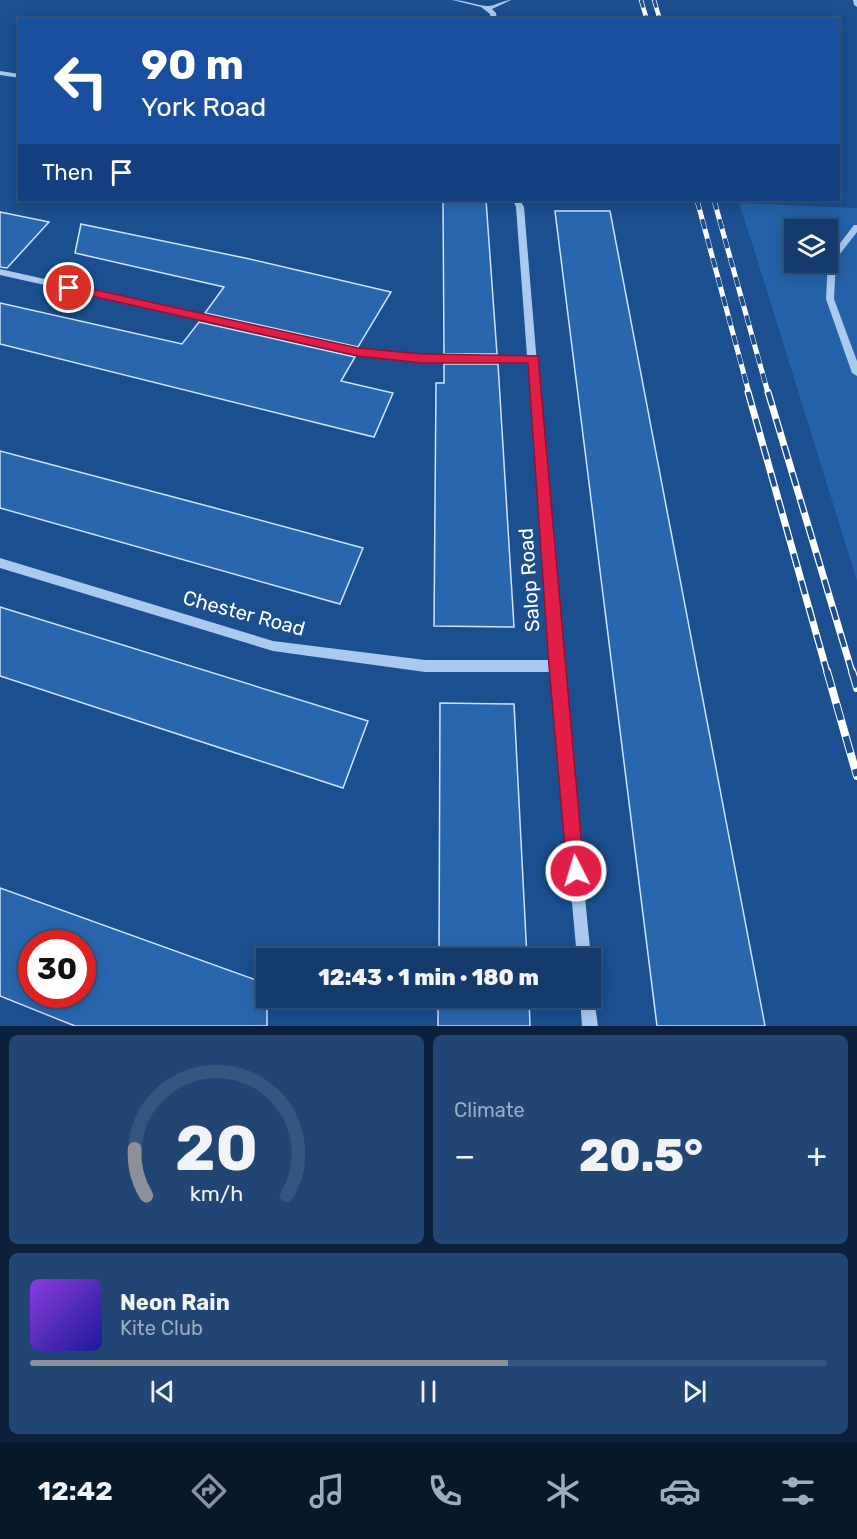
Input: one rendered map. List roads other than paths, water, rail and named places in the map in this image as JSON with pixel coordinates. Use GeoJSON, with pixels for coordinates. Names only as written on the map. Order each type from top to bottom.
{"type":"FeatureCollection","features":[{"type":"Feature","properties":{"kind":"street"},"geometry":{"type":"LineString","coordinates":[[455,0],[485,8],[493,13],[494,18]]}},
{"type":"Feature","properties":{"kind":"street"},"geometry":{"type":"LineString","coordinates":[[485,8],[508,0]]}},
{"type":"Feature","properties":{"kind":"street"},"geometry":{"type":"LineString","coordinates":[[856,0],[857,5]]}},
{"type":"Feature","properties":{"kind":"street"},"geometry":{"type":"LineString","coordinates":[[0,73],[18,76]]}},
{"type":"Feature","properties":{"kind":"street","name":"Salop Road"},"geometry":{"type":"LineString","coordinates":[[517,201],[520,207],[534,359],[556,666],[583,948]]}},
{"type":"Feature","properties":{"kind":"street"},"geometry":{"type":"LineString","coordinates":[[857,227],[832,259],[830,299],[857,373]]}},
{"type":"Feature","properties":{"kind":"street"},"geometry":{"type":"LineString","coordinates":[[0,272],[358,352],[422,358],[534,359]]}},
{"type":"Feature","properties":{"kind":"street","name":"Chester Road"},"geometry":{"type":"LineString","coordinates":[[0,563],[273,646],[425,666],[556,666]]}},
{"type":"Feature","properties":{"kind":"street"},"geometry":{"type":"LineString","coordinates":[[588,1008],[590,1026]]}},
{"type":"Feature","properties":{"kind":"railway"},"geometry":{"type":"LineString","coordinates":[[641,0],[646,18]]}},
{"type":"Feature","properties":{"kind":"railway"},"geometry":{"type":"LineString","coordinates":[[654,0],[659,18]]}},
{"type":"Feature","properties":{"kind":"railway"},"geometry":{"type":"LineString","coordinates":[[697,201],[749,393]]}},
{"type":"Feature","properties":{"kind":"railway"},"geometry":{"type":"LineString","coordinates":[[714,201],[768,393]]}},
{"type":"Feature","properties":{"kind":"railway"},"geometry":{"type":"LineString","coordinates":[[748,392],[827,672]]}},
{"type":"Feature","properties":{"kind":"railway"},"geometry":{"type":"LineString","coordinates":[[768,392],[852,672]]}},
{"type":"Feature","properties":{"kind":"railway"},"geometry":{"type":"LineString","coordinates":[[827,671],[857,776]]}},
{"type":"Feature","properties":{"kind":"railway"},"geometry":{"type":"LineString","coordinates":[[852,671],[857,688]]}}]}
